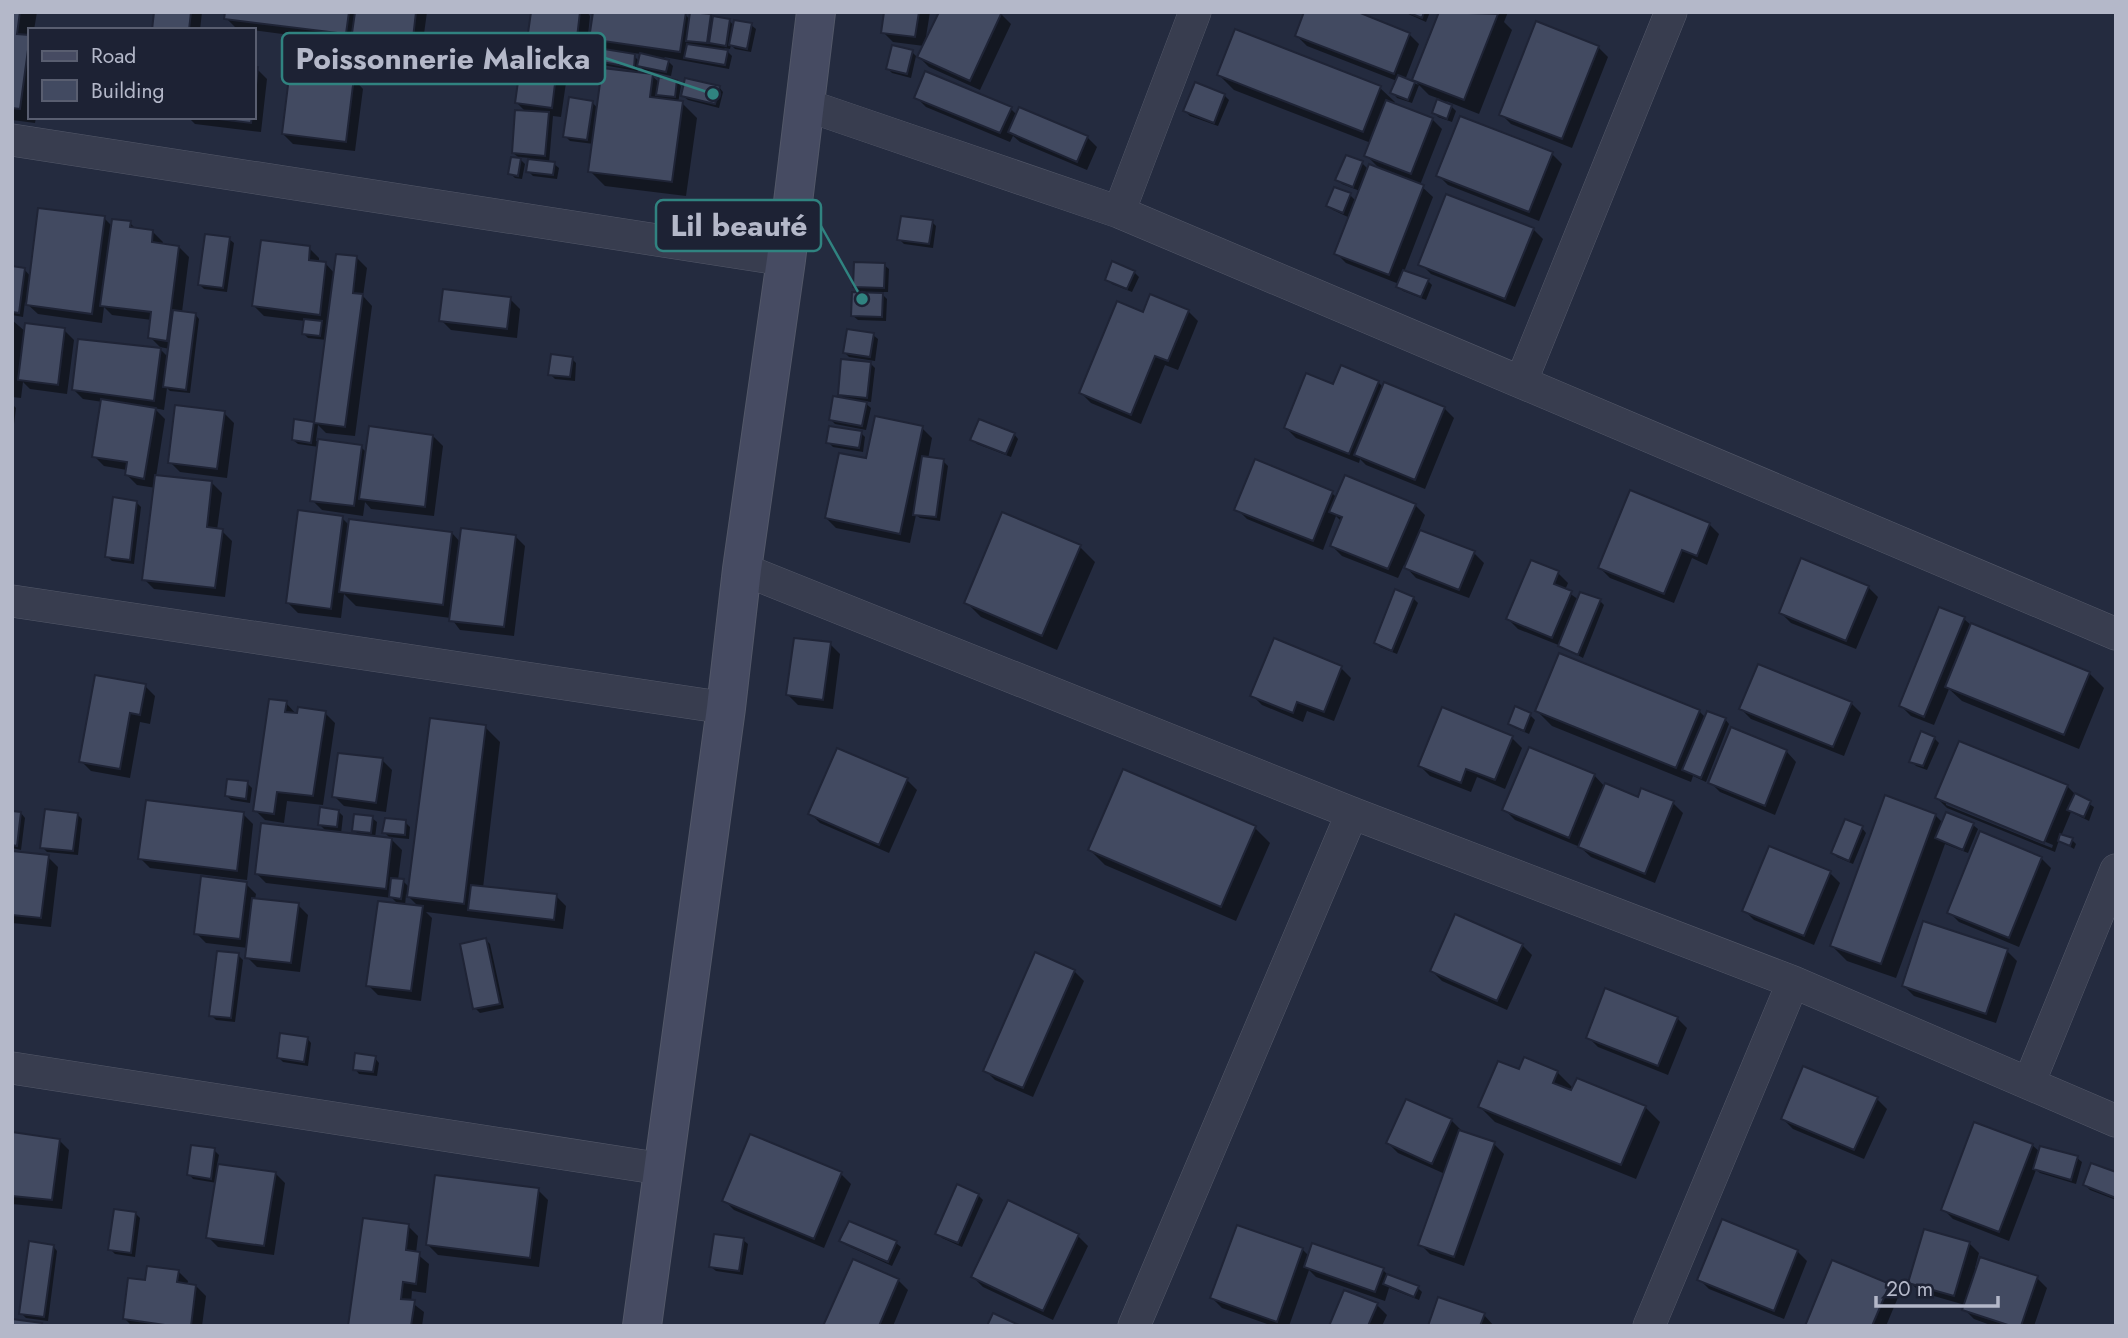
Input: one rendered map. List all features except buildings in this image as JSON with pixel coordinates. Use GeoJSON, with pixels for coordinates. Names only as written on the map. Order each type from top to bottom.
{"type":"FeatureCollection","features":[{"type":"Feature","properties":{"kind":"street"},"geometry":{"type":"LineString","coordinates":[[642,1326],[726,708],[742,569],[786,260],[816,12]]}},
{"type":"Feature","properties":{"kind":"street"},"geometry":{"type":"LineString","coordinates":[[1119,212],[1195,12]]}},
{"type":"Feature","properties":{"kind":"street"},"geometry":{"type":"LineString","coordinates":[[1521,382],[1671,12]]}},
{"type":"Feature","properties":{"kind":"street"},"geometry":{"type":"LineString","coordinates":[[806,105],[1119,212],[2116,634]]}},
{"type":"Feature","properties":{"kind":"street"},"geometry":{"type":"LineString","coordinates":[[12,140],[786,260]]}},
{"type":"Feature","properties":{"kind":"street"},"geometry":{"type":"LineString","coordinates":[[742,569],[1352,813],[1793,982],[2116,1121]]}},
{"type":"Feature","properties":{"kind":"street"},"geometry":{"type":"LineString","coordinates":[[12,601],[726,708]]}},
{"type":"Feature","properties":{"kind":"street"},"geometry":{"type":"LineString","coordinates":[[1134,1326],[1352,813]]}},
{"type":"Feature","properties":{"kind":"street"},"geometry":{"type":"LineString","coordinates":[[2029,1083],[2116,870]]}},
{"type":"Feature","properties":{"kind":"street"},"geometry":{"type":"LineString","coordinates":[[1649,1326],[1793,982]]}},
{"type":"Feature","properties":{"kind":"street"},"geometry":{"type":"LineString","coordinates":[[12,1068],[662,1168]]}},
{"type":"Feature","properties":{"kind":"place","name":"Poissonnerie Malicka"},"geometry":{"type":"Point","coordinates":[713,94]}},
{"type":"Feature","properties":{"kind":"place","name":"Lil beauté"},"geometry":{"type":"Point","coordinates":[862,299]}}]}
